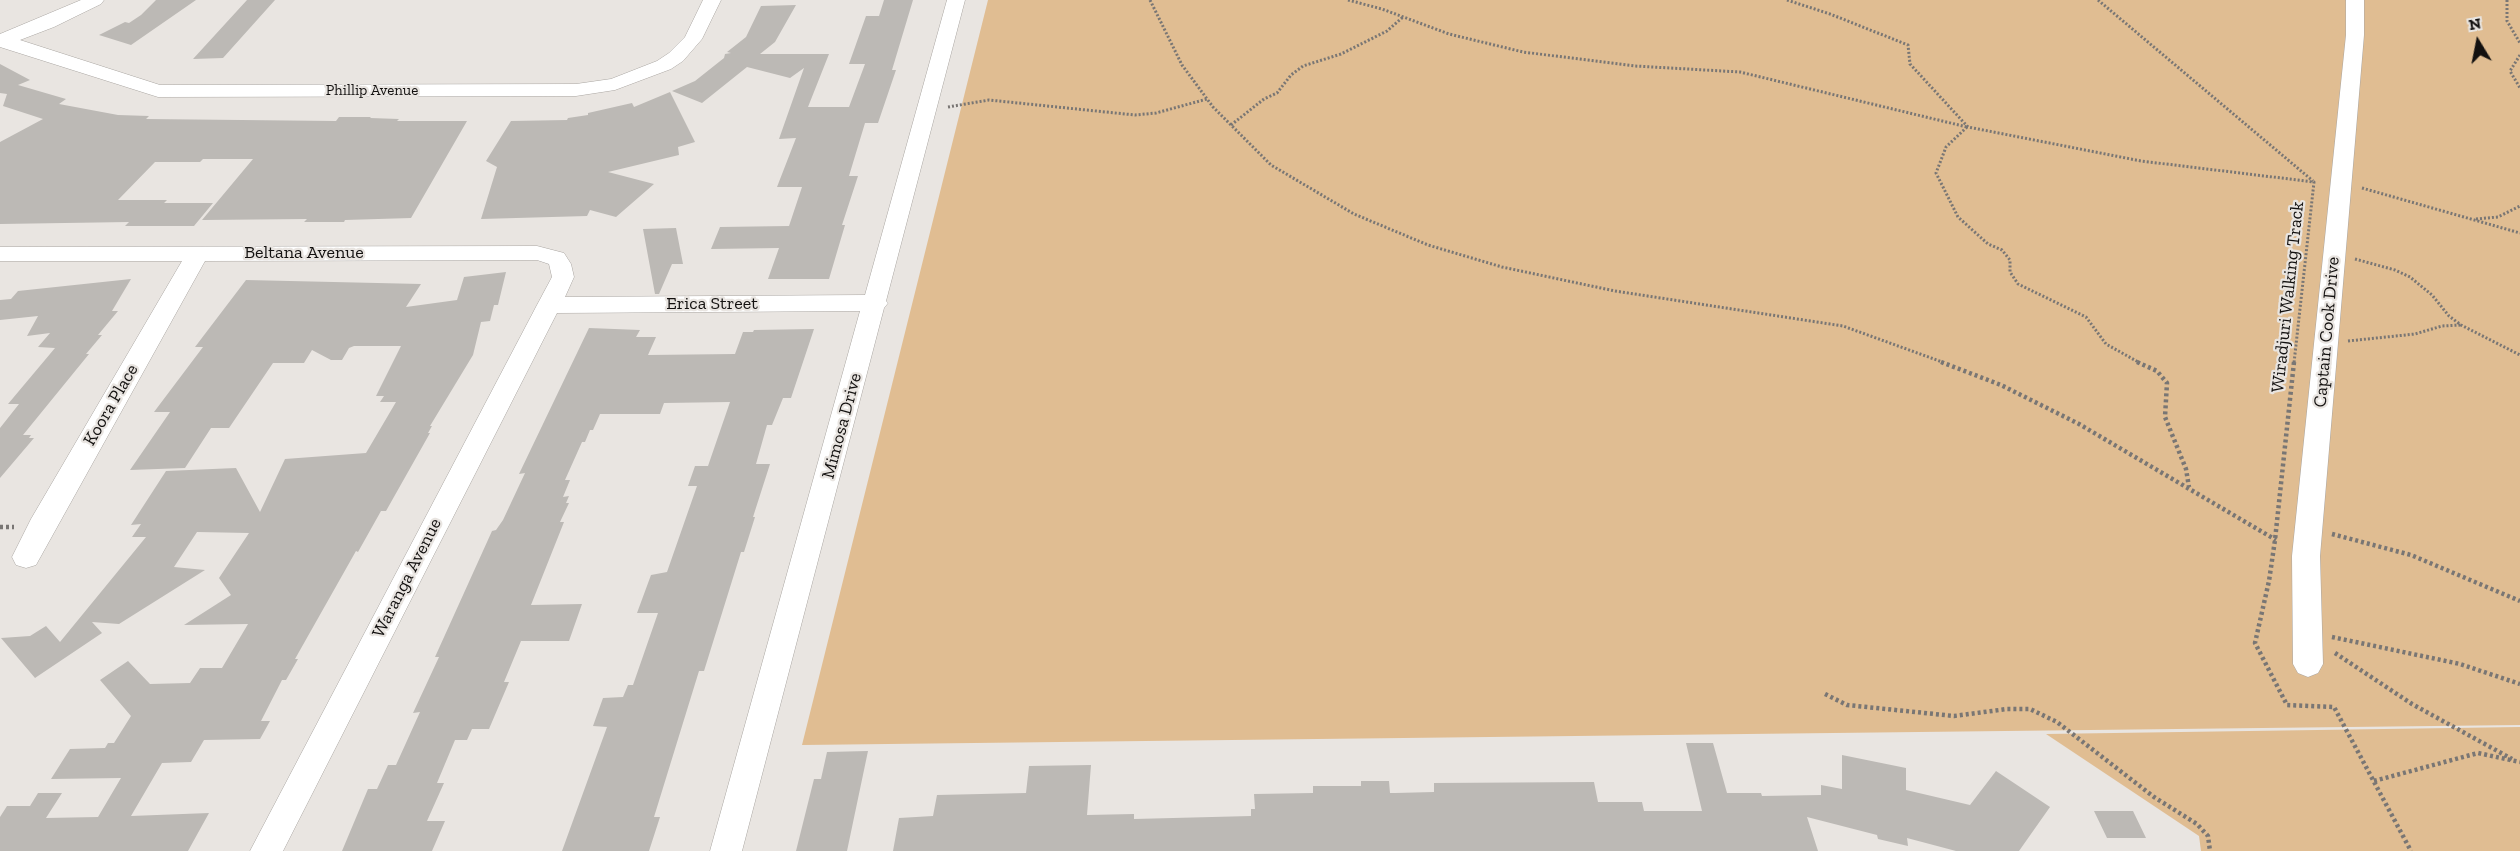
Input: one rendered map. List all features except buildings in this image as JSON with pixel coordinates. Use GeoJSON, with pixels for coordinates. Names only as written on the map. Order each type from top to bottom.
{"type":"FeatureCollection","features":[{"type":"Feature","properties":{"kind":"street"},"geometry":{"type":"LineString","coordinates":[[1,40],[47,23],[95,0]]}},
{"type":"Feature","properties":{"kind":"street","name":"Phillip Avenue"},"geometry":{"type":"LineString","coordinates":[[1,40],[158,91],[576,90],[633,78],[676,57],[693,39],[712,0]]}},
{"type":"Feature","properties":{"kind":"street","name":"Mimosa Drive"},"geometry":{"type":"LineString","coordinates":[[726,851],[876,303],[956,0]]}},
{"type":"Feature","properties":{"kind":"street","name":"Captain Cook Drive"},"geometry":{"type":"LineString","coordinates":[[2308,664],[2306,556],[2308,527],[2355,34],[2355,0]]}},
{"type":"Feature","properties":{"kind":"street","name":"Beltana Avenue"},"geometry":{"type":"LineString","coordinates":[[0,254],[537,252],[556,258],[563,271],[549,305]]}},
{"type":"Feature","properties":{"kind":"street","name":"Koora Place"},"geometry":{"type":"LineString","coordinates":[[26,557],[198,253]]}},
{"type":"Feature","properties":{"kind":"street","name":"Erica Street"},"geometry":{"type":"LineString","coordinates":[[549,305],[876,303]]}},
{"type":"Feature","properties":{"kind":"street","name":"Waranga Avenue"},"geometry":{"type":"LineString","coordinates":[[266,851],[549,305]]}},
{"type":"Feature","properties":{"kind":"path"},"geometry":{"type":"LineString","coordinates":[[1150,0],[1182,65],[1207,99],[1231,125],[1272,165],[1354,214],[1428,245],[1502,267],[1614,291],[1843,326],[2001,385],[2079,424],[2306,556]]}},
{"type":"Feature","properties":{"kind":"path","name":"Wiradjuri Walking Track"},"geometry":{"type":"LineString","coordinates":[[1348,0],[1449,34],[1523,52],[1635,66],[1740,72],[1968,127],[2141,161],[2314,182],[2275,540],[2269,581],[2255,643],[2287,705],[2334,707],[2411,851]]}},
{"type":"Feature","properties":{"kind":"path"},"geometry":{"type":"LineString","coordinates":[[1787,0],[1830,14],[1908,45],[1910,64],[1968,127],[1946,147],[1936,173],[1958,217],[1988,244],[2002,250],[2010,260],[2010,272],[2018,284],[2086,317],[2106,344],[2157,371],[2167,383],[2165,417],[2186,469],[2189,488]]}},
{"type":"Feature","properties":{"kind":"path"},"geometry":{"type":"LineString","coordinates":[[2098,0],[2314,182],[2341,184],[2520,233]]}},
{"type":"Feature","properties":{"kind":"path"},"geometry":{"type":"LineString","coordinates":[[2507,0],[2507,21],[2520,43]]}},
{"type":"Feature","properties":{"kind":"path"},"geometry":{"type":"LineString","coordinates":[[1231,125],[1264,99],[1276,93],[1291,75],[1303,66],[1341,54],[1376,37],[1403,17]]}},
{"type":"Feature","properties":{"kind":"path"},"geometry":{"type":"LineString","coordinates":[[2520,55],[2510,71],[2520,88]]}},
{"type":"Feature","properties":{"kind":"path"},"geometry":{"type":"LineString","coordinates":[[927,112],[989,100],[1135,115],[1156,113],[1207,99]]}},
{"type":"Feature","properties":{"kind":"path"},"geometry":{"type":"LineString","coordinates":[[2473,219],[2498,217],[2520,206]]}},
{"type":"Feature","properties":{"kind":"path"},"geometry":{"type":"LineString","coordinates":[[2335,251],[2410,277],[2432,295],[2449,316],[2461,325],[2520,355]]}},
{"type":"Feature","properties":{"kind":"path"},"geometry":{"type":"LineString","coordinates":[[2326,339],[2349,341],[2400,336],[2442,326],[2461,325]]}},
{"type":"Feature","properties":{"kind":"path"},"geometry":{"type":"LineString","coordinates":[[2308,527],[2411,555],[2520,602]]}},
{"type":"Feature","properties":{"kind":"path"},"geometry":{"type":"LineString","coordinates":[[2307,634],[2357,640],[2410,652],[2460,664],[2520,684]]}},
{"type":"Feature","properties":{"kind":"path"},"geometry":{"type":"LineString","coordinates":[[2307,634],[2412,704],[2520,762]]}},
{"type":"Feature","properties":{"kind":"path"},"geometry":{"type":"LineString","coordinates":[[1825,694],[1847,705],[1954,716],[2007,709],[2031,709],[2057,722],[2154,797],[2197,824],[2208,836],[2210,851]]}},
{"type":"Feature","properties":{"kind":"path"},"geometry":{"type":"LineString","coordinates":[[2374,781],[2478,753],[2512,759]]}},
{"type":"Feature","properties":{"kind":"shaded area"},"geometry":{"type":"Polygon","coordinates":[[[988,0],[2520,0],[2520,725],[802,745],[988,0]]]}},
{"type":"Feature","properties":{"kind":"shaded area"},"geometry":{"type":"Polygon","coordinates":[[[2520,727],[2520,851],[2201,851],[2199,836],[2046,734],[2520,727]]]}}]}
